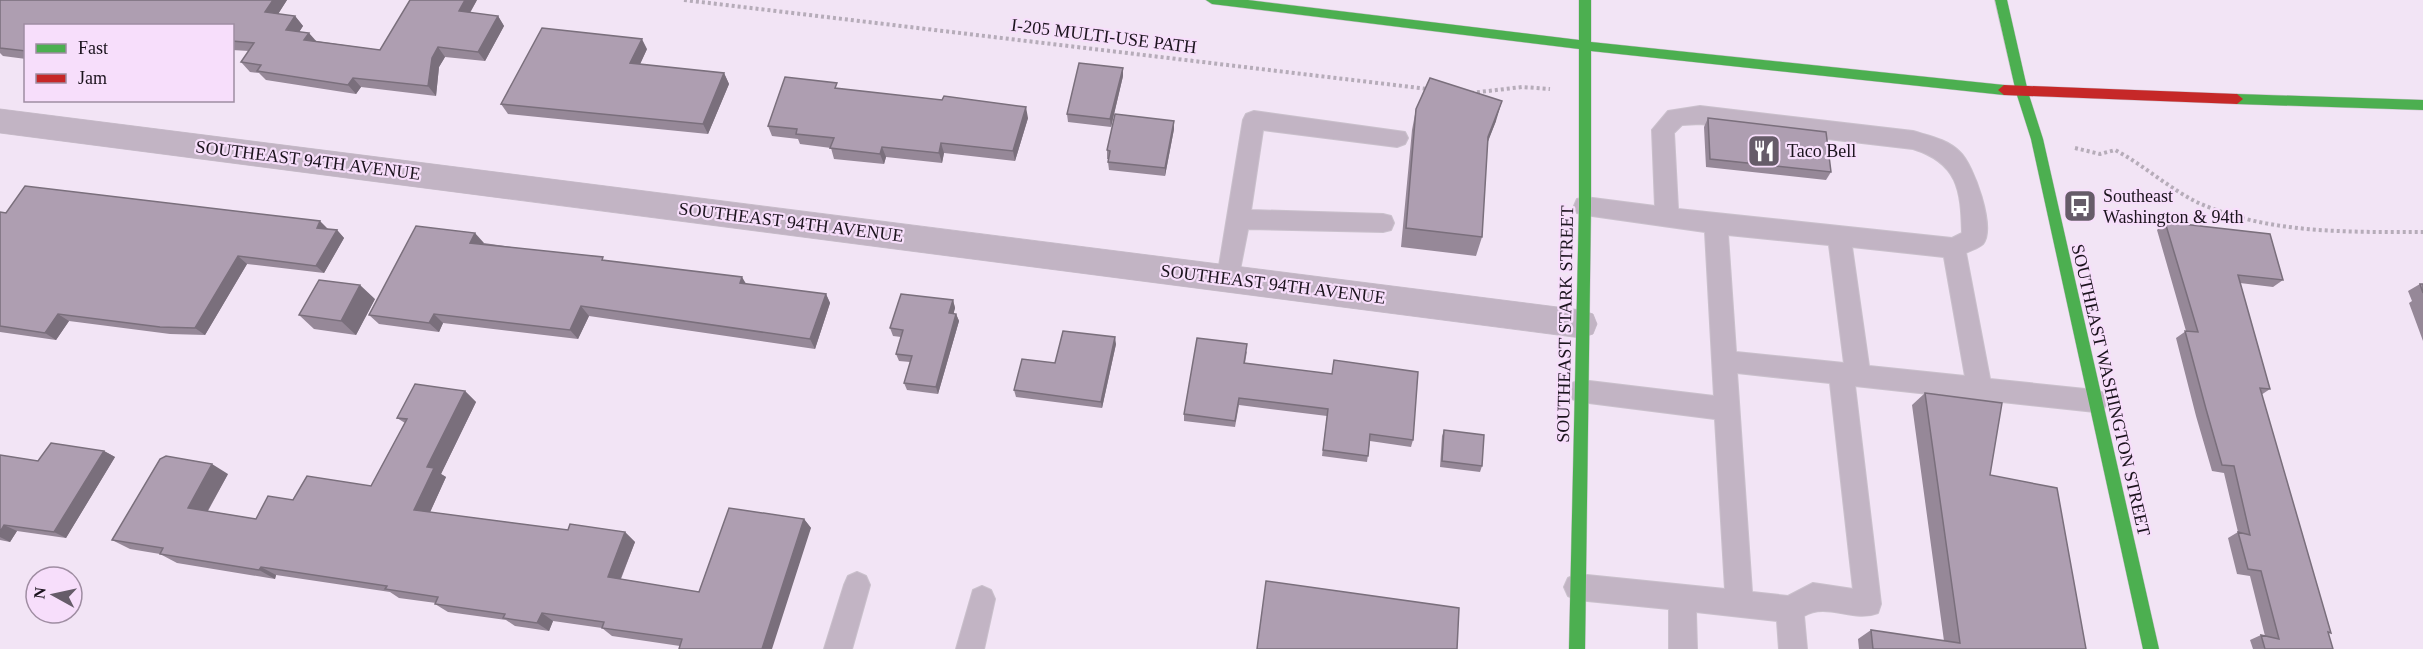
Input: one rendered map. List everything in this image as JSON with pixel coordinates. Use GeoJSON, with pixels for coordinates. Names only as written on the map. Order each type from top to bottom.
{"type":"FeatureCollection","features":[{"type":"Feature","properties":{"kind":"main road"},"geometry":{"type":"LineString","coordinates":[[1212,0],[1585,45],[2022,92],[2423,105]]}},
{"type":"Feature","properties":{"kind":"main road","name":"SOUTHEAST STARK STREET"},"geometry":{"type":"LineString","coordinates":[[1577,649],[1581,324],[1585,206],[1585,0]]}},
{"type":"Feature","properties":{"kind":"main road","name":"SOUTHEAST WASHINGTON STREET"},"geometry":{"type":"LineString","coordinates":[[2001,0],[2022,92],[2037,139],[2151,649]]}},
{"type":"Feature","properties":{"kind":"street","name":"SOUTHEAST 94TH AVENUE"},"geometry":{"type":"LineString","coordinates":[[0,122],[1581,324]]}},
{"type":"Feature","properties":{"kind":"lane"},"geometry":{"type":"LineString","coordinates":[[1585,206],[1716,224],[1954,248],[1974,238],[1973,209],[1964,171],[1941,150],[1913,140],[1700,115],[1676,117],[1663,130],[1667,217]]}},
{"type":"Feature","properties":{"kind":"lane"},"geometry":{"type":"LineString","coordinates":[[1229,278],[1254,120],[1397,138]]}},
{"type":"Feature","properties":{"kind":"lane"},"geometry":{"type":"LineString","coordinates":[[1239,219],[1383,223]]}},
{"type":"Feature","properties":{"kind":"lane"},"geometry":{"type":"LineString","coordinates":[[1716,224],[1739,603]]}},
{"type":"Feature","properties":{"kind":"lane"},"geometry":{"type":"LineString","coordinates":[[1577,586],[1790,609],[1813,596],[1868,604],[1839,236]]}},
{"type":"Feature","properties":{"kind":"lane"},"geometry":{"type":"LineString","coordinates":[[1954,248],[1980,389]]}},
{"type":"Feature","properties":{"kind":"lane"},"geometry":{"type":"LineString","coordinates":[[1723,361],[2095,401]]}},
{"type":"Feature","properties":{"kind":"lane"},"geometry":{"type":"LineString","coordinates":[[1581,391],[1726,409]]}},
{"type":"Feature","properties":{"kind":"lane"},"geometry":{"type":"LineString","coordinates":[[838,649],[857,585]]}},
{"type":"Feature","properties":{"kind":"lane"},"geometry":{"type":"LineString","coordinates":[[1682,598],[1683,649]]}},
{"type":"Feature","properties":{"kind":"lane"},"geometry":{"type":"LineString","coordinates":[[970,649],[982,599]]}},
{"type":"Feature","properties":{"kind":"lane"},"geometry":{"type":"LineString","coordinates":[[1790,609],[1793,649]]}},
{"type":"Feature","properties":{"kind":"path","name":"I-205 MULTI-USE PATH"},"geometry":{"type":"LineString","coordinates":[[684,0],[1440,90]]}},
{"type":"Feature","properties":{"kind":"path"},"geometry":{"type":"LineString","coordinates":[[1462,93],[1493,92],[1522,87]]}},
{"type":"Feature","properties":{"kind":"path"},"geometry":{"type":"LineString","coordinates":[[2100,154],[2115,150],[2136,161],[2199,203],[2247,220],[2329,231],[2423,232]]}},
{"type":"Feature","properties":{"kind":"building"},"geometry":{"type":"Polygon","coordinates":[[[0,0],[273,0],[265,12],[295,16],[286,30],[309,33],[304,40],[380,50],[410,0],[465,0],[459,11],[498,16],[478,52],[438,47],[432,58],[428,86],[353,78],[348,85],[257,71],[261,65],[241,62],[254,43],[234,41],[234,24],[24,24],[24,51],[0,48],[0,0]]]}},
{"type":"Feature","properties":{"kind":"building"},"geometry":{"type":"Polygon","coordinates":[[[542,28],[642,39],[630,63],[724,73],[703,124],[501,104],[542,28]]]}},
{"type":"Feature","properties":{"kind":"building"},"geometry":{"type":"Polygon","coordinates":[[[1079,63],[1123,68],[1110,119],[1067,114],[1079,63]]]}},
{"type":"Feature","properties":{"kind":"building"},"geometry":{"type":"Polygon","coordinates":[[[785,77],[837,83],[835,88],[942,100],[944,96],[1026,107],[1013,151],[941,143],[939,153],[882,147],[880,154],[830,148],[834,138],[796,134],[797,129],[768,126],[785,77]]]}},
{"type":"Feature","properties":{"kind":"building"},"geometry":{"type":"Polygon","coordinates":[[[1430,78],[1502,101],[1488,137],[1482,237],[1406,228],[1416,109],[1430,78]]]}},
{"type":"Feature","properties":{"kind":"building"},"geometry":{"type":"Polygon","coordinates":[[[1115,114],[1174,121],[1165,168],[1108,162],[1110,151],[1107,150],[1115,114]]]}},
{"type":"Feature","properties":{"kind":"building","name":"Taco Bell"},"geometry":{"type":"Polygon","coordinates":[[[1708,118],[1826,132],[1831,172],[1710,159],[1708,118]]]}},
{"type":"Feature","properties":{"kind":"building"},"geometry":{"type":"Polygon","coordinates":[[[25,186],[320,221],[317,228],[337,230],[316,266],[238,256],[195,328],[160,327],[58,314],[45,333],[0,326],[0,212],[6,213],[25,186]]]}},
{"type":"Feature","properties":{"kind":"building"},"geometry":{"type":"Polygon","coordinates":[[[2165,222],[2270,234],[2283,280],[2238,275],[2270,389],[2260,388],[2331,633],[2328,632],[2333,649],[2265,649],[2261,635],[2279,639],[2261,571],[2248,569],[2238,532],[2250,535],[2234,466],[2222,465],[2206,409],[2185,331],[2198,332],[2165,222]]]}},
{"type":"Feature","properties":{"kind":"building"},"geometry":{"type":"Polygon","coordinates":[[[416,226],[475,233],[470,243],[603,257],[602,260],[742,277],[740,283],[826,294],[810,339],[581,306],[570,330],[434,314],[429,323],[369,315],[416,226]]]}},
{"type":"Feature","properties":{"kind":"building"},"geometry":{"type":"Polygon","coordinates":[[[319,280],[360,285],[341,321],[299,315],[319,280]]]}},
{"type":"Feature","properties":{"kind":"building"},"geometry":{"type":"Polygon","coordinates":[[[901,294],[953,300],[949,313],[956,314],[936,387],[904,383],[912,356],[896,354],[903,330],[890,328],[901,294]]]}},
{"type":"Feature","properties":{"kind":"building"},"geometry":{"type":"Polygon","coordinates":[[[1063,331],[1115,337],[1101,402],[1014,390],[1022,359],[1055,363],[1063,331]]]}},
{"type":"Feature","properties":{"kind":"building"},"geometry":{"type":"Polygon","coordinates":[[[1197,338],[1247,344],[1244,363],[1332,374],[1334,360],[1418,372],[1413,440],[1370,434],[1368,456],[1323,450],[1328,409],[1239,398],[1235,421],[1184,414],[1197,338]]]}},
{"type":"Feature","properties":{"kind":"building"},"geometry":{"type":"Polygon","coordinates":[[[415,384],[465,391],[427,467],[434,468],[414,510],[568,530],[570,524],[625,532],[608,577],[699,592],[729,508],[804,519],[762,649],[679,649],[682,639],[602,628],[604,622],[542,613],[537,623],[503,618],[505,614],[435,604],[438,597],[385,589],[387,586],[261,567],[259,570],[160,554],[163,548],[112,540],[160,459],[166,456],[212,464],[188,508],[256,519],[268,496],[293,500],[307,476],[371,486],[407,419],[397,418],[415,384]]]}},
{"type":"Feature","properties":{"kind":"building"},"geometry":{"type":"Polygon","coordinates":[[[1925,393],[2002,403],[1990,475],[2057,488],[2086,649],[1873,649],[1871,630],[1960,643],[1925,393]]]}},
{"type":"Feature","properties":{"kind":"building"},"geometry":{"type":"Polygon","coordinates":[[[1444,430],[1484,435],[1482,466],[1442,461],[1444,430]]]}},
{"type":"Feature","properties":{"kind":"building"},"geometry":{"type":"Polygon","coordinates":[[[51,443],[104,451],[54,532],[4,525],[0,532],[0,455],[38,461],[51,443]]]}},
{"type":"Feature","properties":{"kind":"building"},"geometry":{"type":"Polygon","coordinates":[[[1266,581],[1459,608],[1457,649],[1257,649],[1266,581]]]}},
{"type":"Feature","properties":{"kind":"traffic: fast"},"geometry":{"type":"LineString","coordinates":[[1212,0],[1639,52],[2004,90]]}},
{"type":"Feature","properties":{"kind":"traffic: fast"},"geometry":{"type":"LineString","coordinates":[[1585,0],[1585,45]]}},
{"type":"Feature","properties":{"kind":"traffic: fast"},"geometry":{"type":"LineString","coordinates":[[2001,0],[2022,92]]}},
{"type":"Feature","properties":{"kind":"traffic: fast"},"geometry":{"type":"LineString","coordinates":[[1577,649],[1585,206],[1585,45]]}},
{"type":"Feature","properties":{"kind":"traffic: fast"},"geometry":{"type":"LineString","coordinates":[[2022,92],[2037,139],[2151,649]]}},
{"type":"Feature","properties":{"kind":"traffic: fast"},"geometry":{"type":"LineString","coordinates":[[2237,99],[2423,105]]}},
{"type":"Feature","properties":{"kind":"traffic: jam"},"geometry":{"type":"LineString","coordinates":[[2004,90],[2237,99]]}},
{"type":"Feature","properties":{"kind":"place","name":"Taco Bell"},"geometry":{"type":"Point","coordinates":[1764,151]}},
{"type":"Feature","properties":{"kind":"place","name":"Southeast Washington & 94th"},"geometry":{"type":"Point","coordinates":[2080,206]}}]}
